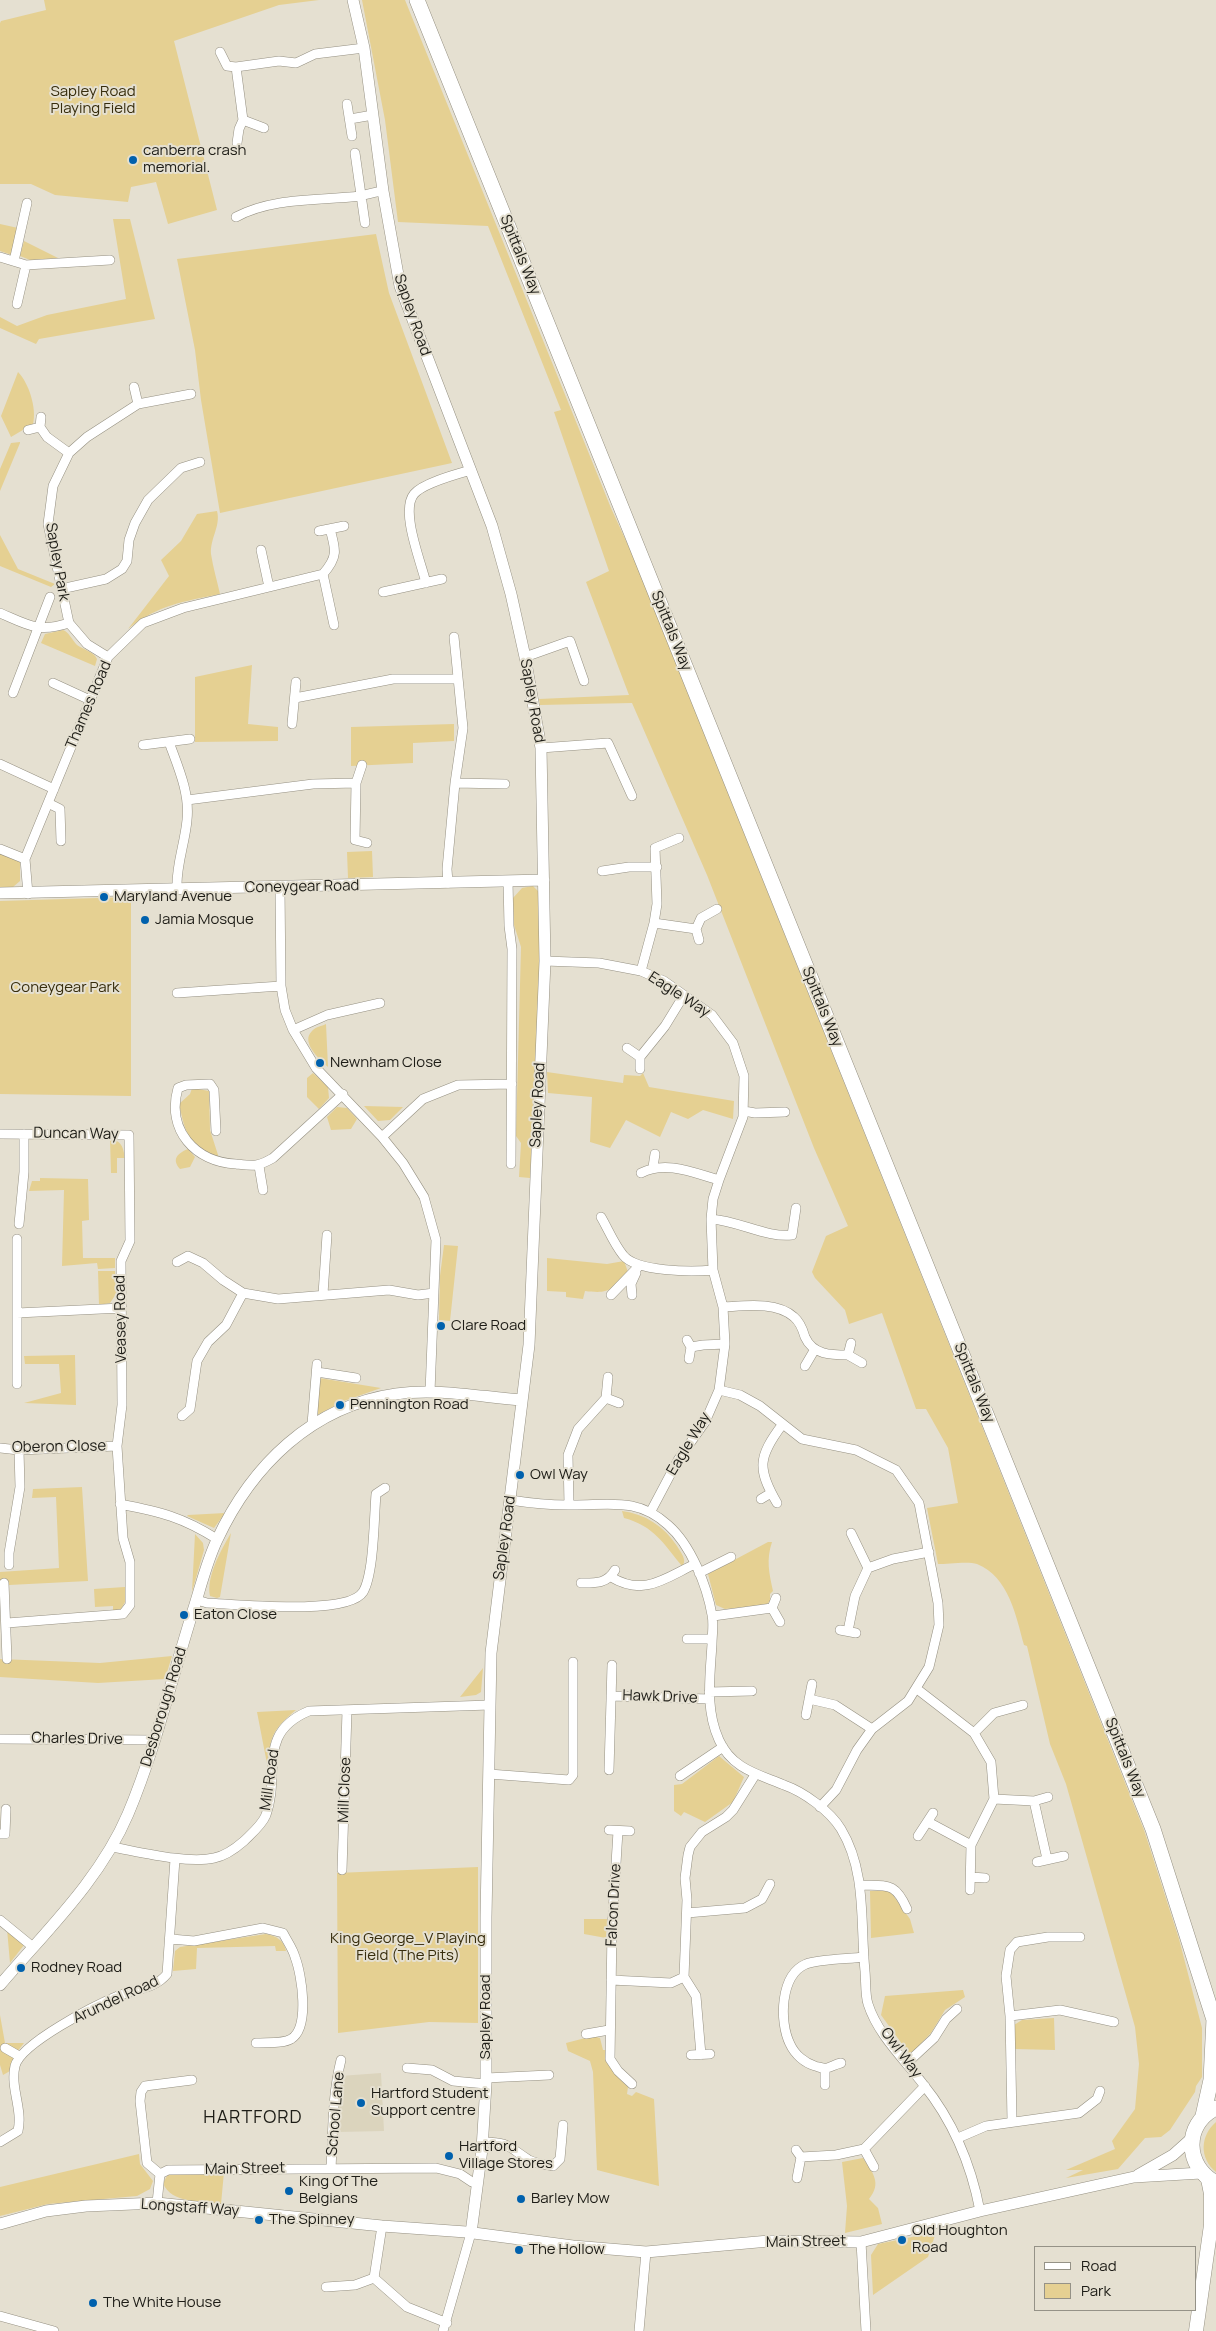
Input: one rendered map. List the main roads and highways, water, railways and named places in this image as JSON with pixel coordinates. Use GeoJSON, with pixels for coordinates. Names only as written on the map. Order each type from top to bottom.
{"type":"FeatureCollection","features":[{"type":"Feature","properties":{"kind":"highway","name":"Spittals Way"},"geometry":{"type":"LineString","coordinates":[[417,0],[1153,1829],[1215,2023],[1210,2112],[1197,2124],[1192,2138],[1193,2157],[1208,2178]]}},
{"type":"Feature","properties":{"kind":"main road"},"geometry":{"type":"LineString","coordinates":[[1196,2331],[1212,2211],[1208,2178]]}},
{"type":"Feature","properties":{"kind":"main road"},"geometry":{"type":"LineString","coordinates":[[1203,2288],[1216,2259]]}},
{"type":"Feature","properties":{"kind":"place","name":"canberra crash memorial."},"geometry":{"type":"Point","coordinates":[133,160]}},
{"type":"Feature","properties":{"kind":"place","name":"Maryland Avenue"},"geometry":{"type":"Point","coordinates":[104,897]}},
{"type":"Feature","properties":{"kind":"place","name":"Jamia Mosque"},"geometry":{"type":"Point","coordinates":[145,920]}},
{"type":"Feature","properties":{"kind":"place","name":"Newnham Close"},"geometry":{"type":"Point","coordinates":[320,1063]}},
{"type":"Feature","properties":{"kind":"place","name":"Clare Road"},"geometry":{"type":"Point","coordinates":[441,1326]}},
{"type":"Feature","properties":{"kind":"place","name":"Pennington Road"},"geometry":{"type":"Point","coordinates":[340,1405]}},
{"type":"Feature","properties":{"kind":"place","name":"Owl Way"},"geometry":{"type":"Point","coordinates":[520,1475]}},
{"type":"Feature","properties":{"kind":"place","name":"Eaton Close"},"geometry":{"type":"Point","coordinates":[184,1615]}},
{"type":"Feature","properties":{"kind":"place","name":"Rodney Road"},"geometry":{"type":"Point","coordinates":[21,1968]}},
{"type":"Feature","properties":{"kind":"place","name":"Hartford Student Support centre"},"geometry":{"type":"Point","coordinates":[361,2103]}},
{"type":"Feature","properties":{"kind":"place","name":"Hartford Village Stores"},"geometry":{"type":"Point","coordinates":[449,2156]}},
{"type":"Feature","properties":{"kind":"place","name":"King Of The Belgians"},"geometry":{"type":"Point","coordinates":[289,2191]}},
{"type":"Feature","properties":{"kind":"place","name":"Barley Mow"},"geometry":{"type":"Point","coordinates":[521,2199]}},
{"type":"Feature","properties":{"kind":"place","name":"The Spinney"},"geometry":{"type":"Point","coordinates":[259,2220]}},
{"type":"Feature","properties":{"kind":"place","name":"Old Houghton Road"},"geometry":{"type":"Point","coordinates":[902,2240]}},
{"type":"Feature","properties":{"kind":"place","name":"The Hollow"},"geometry":{"type":"Point","coordinates":[519,2250]}},
{"type":"Feature","properties":{"kind":"place","name":"The White House"},"geometry":{"type":"Point","coordinates":[93,2303]}},
{"type":"Feature","properties":{"kind":"district","name":"HARTFORD"},"geometry":{"type":"Point","coordinates":[253,2118]}},
{"type":"Feature","properties":{"kind":"park label","name":"Sapley Road Playing Field"},"geometry":{"type":"Point","coordinates":[93,100]}},
{"type":"Feature","properties":{"kind":"park label","name":"Coneygear Park"},"geometry":{"type":"Point","coordinates":[65,988]}},
{"type":"Feature","properties":{"kind":"park label","name":"King George_V Playing Field (The Pits)"},"geometry":{"type":"Point","coordinates":[408,1948]}}]}
